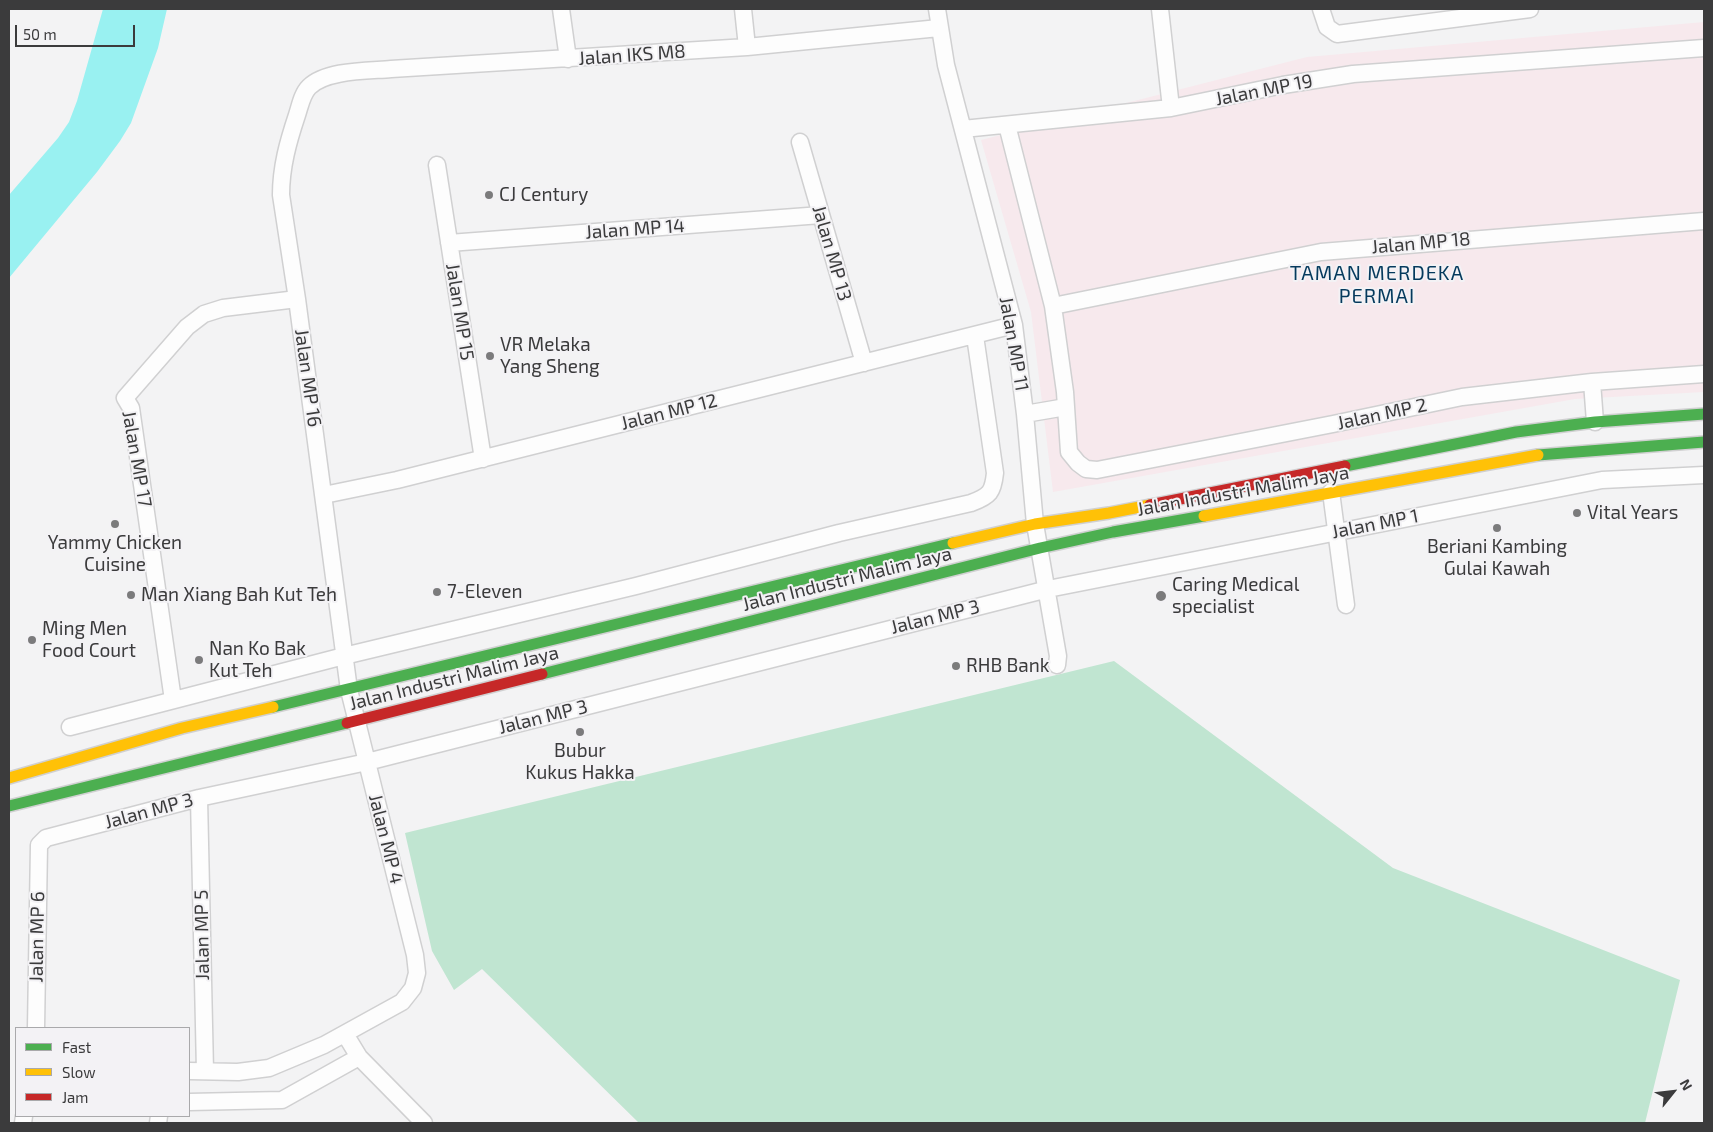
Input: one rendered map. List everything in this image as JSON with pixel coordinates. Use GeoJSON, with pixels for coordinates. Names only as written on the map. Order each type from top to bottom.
{"type":"FeatureCollection","features":[{"type":"Feature","properties":{"kind":"main road","name":"Jalan Industri Malim Jaya"},"geometry":{"type":"LineString","coordinates":[[9,778],[182,728],[350,690],[709,601],[1036,524],[1109,513],[1507,434],[1595,422],[1704,414]]}},
{"type":"Feature","properties":{"kind":"main road","name":"Jalan Industri Malim Jaya"},"geometry":{"type":"LineString","coordinates":[[9,806],[357,721],[1040,548],[1113,532],[1538,455],[1704,442]]}},
{"type":"Feature","properties":{"kind":"street"},"geometry":{"type":"LineString","coordinates":[[561,9],[568,59]]}},
{"type":"Feature","properties":{"kind":"street"},"geometry":{"type":"LineString","coordinates":[[743,9],[747,47]]}},
{"type":"Feature","properties":{"kind":"street","name":"Jalan MP 11"},"geometry":{"type":"LineString","coordinates":[[937,9],[946,65],[1014,326],[1036,524],[1058,656],[1057,665]]}},
{"type":"Feature","properties":{"kind":"street"},"geometry":{"type":"LineString","coordinates":[[1160,9],[1171,108]]}},
{"type":"Feature","properties":{"kind":"street"},"geometry":{"type":"LineString","coordinates":[[1321,9],[1327,27],[1337,34],[1530,9]]}},
{"type":"Feature","properties":{"kind":"street","name":"Jalan IKS M8"},"geometry":{"type":"LineString","coordinates":[[324,78],[343,73],[391,69],[747,47],[940,28]]}},
{"type":"Feature","properties":{"kind":"street","name":"Jalan MP 19"},"geometry":{"type":"LineString","coordinates":[[963,129],[1171,108],[1283,85],[1353,74],[1704,48]]}},
{"type":"Feature","properties":{"kind":"street","name":"Jalan MP 16"},"geometry":{"type":"LineString","coordinates":[[324,78],[309,86],[302,96],[286,147],[281,177],[281,195],[350,690]]}},
{"type":"Feature","properties":{"kind":"street"},"geometry":{"type":"LineString","coordinates":[[1007,125],[1053,306],[1066,407],[1025,414]]}},
{"type":"Feature","properties":{"kind":"street","name":"Jalan MP 13"},"geometry":{"type":"LineString","coordinates":[[800,142],[864,364]]}},
{"type":"Feature","properties":{"kind":"street","name":"Jalan MP 15"},"geometry":{"type":"LineString","coordinates":[[437,165],[483,459]]}},
{"type":"Feature","properties":{"kind":"street","name":"Jalan MP 14"},"geometry":{"type":"LineString","coordinates":[[449,243],[821,215]]}},
{"type":"Feature","properties":{"kind":"street","name":"Jalan MP 18"},"geometry":{"type":"LineString","coordinates":[[1053,306],[1321,252],[1704,220]]}},
{"type":"Feature","properties":{"kind":"street","name":"Jalan MP 17"},"geometry":{"type":"LineString","coordinates":[[173,700],[133,422],[130,408],[124,398],[188,327],[204,314],[223,308],[297,299]]}},
{"type":"Feature","properties":{"kind":"street","name":"Jalan MP 12"},"geometry":{"type":"LineString","coordinates":[[324,495],[483,459],[1014,326]]}},
{"type":"Feature","properties":{"kind":"street"},"geometry":{"type":"LineString","coordinates":[[70,727],[344,656],[626,588],[986,497],[994,486],[996,473],[975,336]]}},
{"type":"Feature","properties":{"kind":"street","name":"Jalan MP 2"},"geometry":{"type":"LineString","coordinates":[[1066,407],[1069,452],[1086,469],[1097,470],[1462,397],[1592,382],[1704,374]]}},
{"type":"Feature","properties":{"kind":"street"},"geometry":{"type":"LineString","coordinates":[[1592,382],[1595,422]]}},
{"type":"Feature","properties":{"kind":"street","name":"Jalan MP 1"},"geometry":{"type":"LineString","coordinates":[[1048,589],[1602,480],[1704,475]]}},
{"type":"Feature","properties":{"kind":"street"},"geometry":{"type":"LineString","coordinates":[[1331,492],[1346,606]]}},
{"type":"Feature","properties":{"kind":"street","name":"Jalan MP 3"},"geometry":{"type":"LineString","coordinates":[[39,845],[46,838],[199,798],[367,762],[1048,589]]}},
{"type":"Feature","properties":{"kind":"street","name":"Jalan MP 4"},"geometry":{"type":"LineString","coordinates":[[345,1034],[402,1002],[413,988],[417,973],[415,955],[350,690]]}},
{"type":"Feature","properties":{"kind":"street","name":"Jalan MP 5"},"geometry":{"type":"LineString","coordinates":[[197,1071],[199,798]]}},
{"type":"Feature","properties":{"kind":"street","name":"Jalan MP 6"},"geometry":{"type":"LineString","coordinates":[[36,1027],[39,845]]}},
{"type":"Feature","properties":{"kind":"street"},"geometry":{"type":"LineString","coordinates":[[197,1071],[238,1072],[269,1068],[345,1034],[359,1058],[424,1123]]}},
{"type":"Feature","properties":{"kind":"street"},"geometry":{"type":"LineString","coordinates":[[190,1102],[282,1100],[359,1058]]}},
{"type":"Feature","properties":{"kind":"shaded area"},"geometry":{"type":"Polygon","coordinates":[[[1704,22],[1704,392],[1575,399],[1053,492],[1031,312],[981,140],[1307,57],[1704,22]]]}},
{"type":"Feature","properties":{"kind":"green space"},"geometry":{"type":"Polygon","coordinates":[[[1114,661],[1393,868],[1680,980],[1645,1123],[639,1123],[482,969],[454,990],[432,951],[405,833],[1114,661]]]}},
{"type":"Feature","properties":{"kind":"water"},"geometry":{"type":"Polygon","coordinates":[[[103,9],[167,9],[158,48],[131,123],[120,141],[97,172],[9,278],[9,195],[58,138],[69,122],[77,101],[103,9]]]}},
{"type":"Feature","properties":{"kind":"traffic: fast"},"geometry":{"type":"LineString","coordinates":[[1345,466],[1516,432],[1595,422],[1704,414]]}},
{"type":"Feature","properties":{"kind":"traffic: fast"},"geometry":{"type":"LineString","coordinates":[[1538,455],[1704,442]]}},
{"type":"Feature","properties":{"kind":"traffic: fast"},"geometry":{"type":"LineString","coordinates":[[542,674],[1040,548],[1113,532],[1204,516]]}},
{"type":"Feature","properties":{"kind":"traffic: fast"},"geometry":{"type":"LineString","coordinates":[[273,707],[953,543]]}},
{"type":"Feature","properties":{"kind":"traffic: fast"},"geometry":{"type":"LineString","coordinates":[[9,806],[347,723]]}},
{"type":"Feature","properties":{"kind":"traffic: slow"},"geometry":{"type":"LineString","coordinates":[[1204,516],[1538,455]]}},
{"type":"Feature","properties":{"kind":"traffic: slow"},"geometry":{"type":"LineString","coordinates":[[953,543],[1035,524],[1150,505]]}},
{"type":"Feature","properties":{"kind":"traffic: slow"},"geometry":{"type":"LineString","coordinates":[[9,778],[182,728],[273,707]]}},
{"type":"Feature","properties":{"kind":"traffic: jam"},"geometry":{"type":"LineString","coordinates":[[1150,505],[1345,466]]}},
{"type":"Feature","properties":{"kind":"traffic: jam"},"geometry":{"type":"LineString","coordinates":[[347,723],[542,674]]}},
{"type":"Feature","properties":{"kind":"place","name":"CJ Century"},"geometry":{"type":"Point","coordinates":[489,195]}},
{"type":"Feature","properties":{"kind":"place","name":"VR Melaka Yang Sheng"},"geometry":{"type":"Point","coordinates":[490,356]}},
{"type":"Feature","properties":{"kind":"place","name":"Vital Years"},"geometry":{"type":"Point","coordinates":[1577,513]}},
{"type":"Feature","properties":{"kind":"place","name":"Yammy Chicken Cuisine"},"geometry":{"type":"Point","coordinates":[115,524]}},
{"type":"Feature","properties":{"kind":"place","name":"Beriani Kambing Gulai Kawah"},"geometry":{"type":"Point","coordinates":[1497,528]}},
{"type":"Feature","properties":{"kind":"place","name":"7-Eleven"},"geometry":{"type":"Point","coordinates":[437,592]}},
{"type":"Feature","properties":{"kind":"place","name":"Man Xiang Bah Kut Teh"},"geometry":{"type":"Point","coordinates":[131,595]}},
{"type":"Feature","properties":{"kind":"place","name":"Caring Medical specialist"},"geometry":{"type":"Point","coordinates":[1161,596]}},
{"type":"Feature","properties":{"kind":"place","name":"Ming Men Food Court"},"geometry":{"type":"Point","coordinates":[32,640]}},
{"type":"Feature","properties":{"kind":"place","name":"Nan Ko Bak Kut Teh"},"geometry":{"type":"Point","coordinates":[199,660]}},
{"type":"Feature","properties":{"kind":"place","name":"RHB Bank"},"geometry":{"type":"Point","coordinates":[956,666]}},
{"type":"Feature","properties":{"kind":"place","name":"Bubur Kukus Hakka"},"geometry":{"type":"Point","coordinates":[580,732]}},
{"type":"Feature","properties":{"kind":"district","name":"TAMAN MERDEKA PERMAI"},"geometry":{"type":"Point","coordinates":[1377,284]}}]}
